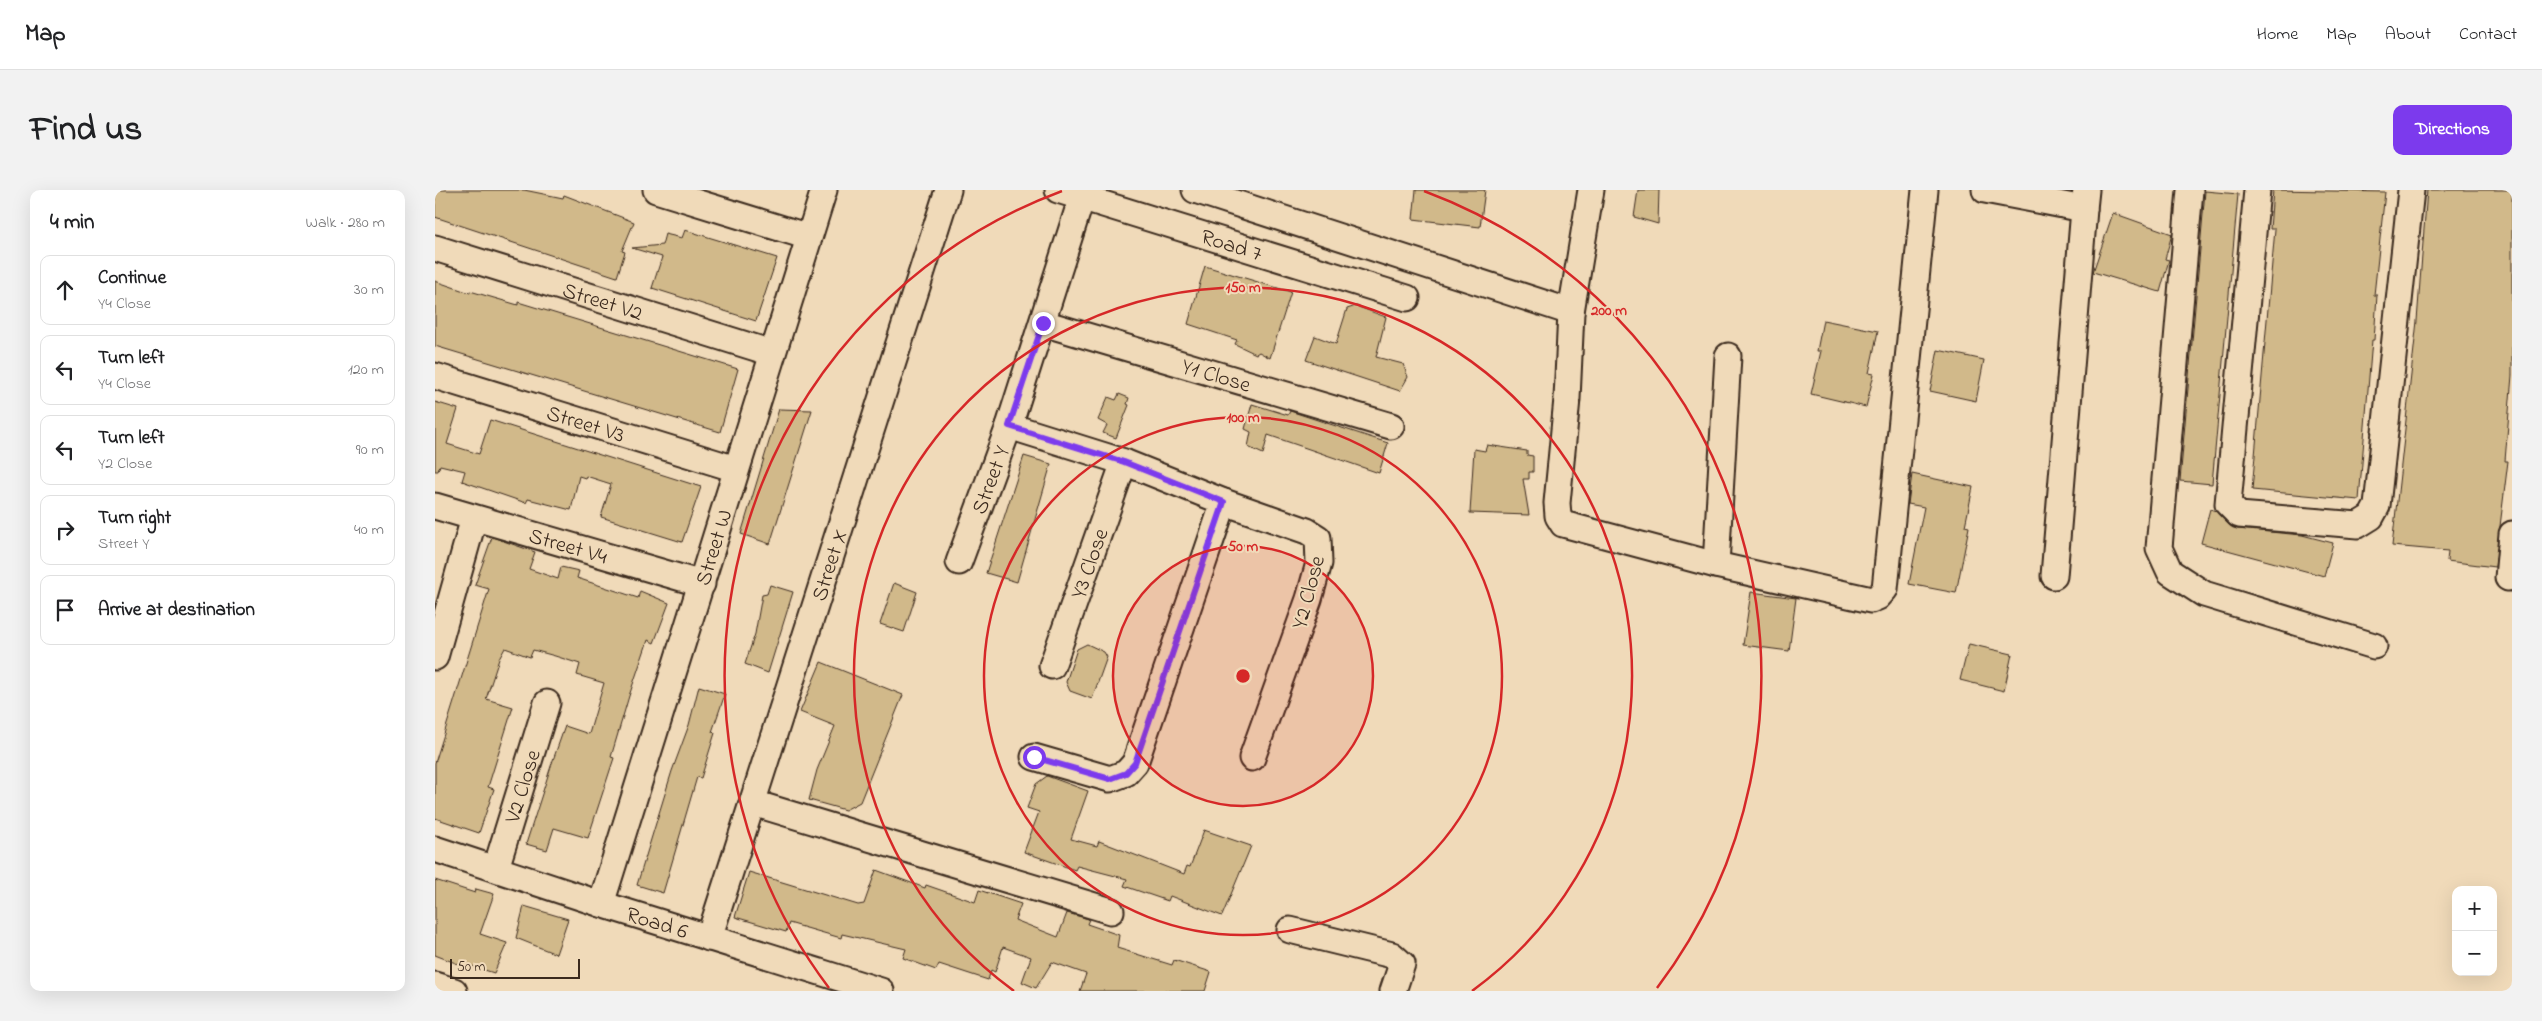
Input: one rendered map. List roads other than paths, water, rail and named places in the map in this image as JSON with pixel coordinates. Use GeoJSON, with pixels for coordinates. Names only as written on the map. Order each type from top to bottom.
{"type":"FeatureCollection","features":[{"type":"Feature","properties":{"kind":"street"},"geometry":{"type":"LineString","coordinates":[[656,190],[809,237]]}},
{"type":"Feature","properties":{"kind":"street","name":"Street W"},"geometry":{"type":"LineString","coordinates":[[601,904],[824,190]]}},
{"type":"Feature","properties":{"kind":"street","name":"Street X"},"geometry":{"type":"LineString","coordinates":[[709,938],[948,190]]}},
{"type":"Feature","properties":{"kind":"street","name":"Road 7"},"geometry":{"type":"LineString","coordinates":[[1058,190],[1407,298]]}},
{"type":"Feature","properties":{"kind":"street"},"geometry":{"type":"LineString","coordinates":[[1195,190],[1571,312]]}},
{"type":"Feature","properties":{"kind":"street"},"geometry":{"type":"LineString","coordinates":[[1591,190],[1571,312],[1567,399],[1557,503],[1558,516],[1563,524],[1579,530],[1716,565],[1871,600],[1878,598],[1885,589],[1925,190]]}},
{"type":"Feature","properties":{"kind":"street"},"geometry":{"type":"LineString","coordinates":[[1985,190],[2085,200],[2053,576]]}},
{"type":"Feature","properties":{"kind":"street"},"geometry":{"type":"LineString","coordinates":[[2190,190],[2159,548],[2170,572],[2204,594],[2374,646]]}},
{"type":"Feature","properties":{"kind":"street"},"geometry":{"type":"LineString","coordinates":[[2257,190],[2228,504],[2239,515],[2358,525],[2371,517],[2377,506],[2411,190]]}},
{"type":"Feature","properties":{"kind":"street","name":"Street Y"},"geometry":{"type":"LineString","coordinates":[[959,562],[1009,426],[1082,197]]}},
{"type":"Feature","properties":{"kind":"street","name":"Street V2"},"geometry":{"type":"LineString","coordinates":[[435,248],[772,353]]}},
{"type":"Feature","properties":{"kind":"street","name":"Y1 Close"},"geometry":{"type":"LineString","coordinates":[[1043,323],[1391,426]]}},
{"type":"Feature","properties":{"kind":"street"},"geometry":{"type":"LineString","coordinates":[[1716,565],[1728,356]]}},
{"type":"Feature","properties":{"kind":"street","name":"Street V3"},"geometry":{"type":"LineString","coordinates":[[435,376],[736,469]]}},
{"type":"Feature","properties":{"kind":"street","name":"Y2 Close"},"geometry":{"type":"LineString","coordinates":[[1009,426],[1124,462],[1224,502],[1307,531],[1318,538],[1320,549],[1319,563],[1309,599],[1252,758]]}},
{"type":"Feature","properties":{"kind":"street","name":"Y3 Close"},"geometry":{"type":"LineString","coordinates":[[1052,666],[1124,462]]}},
{"type":"Feature","properties":{"kind":"street"},"geometry":{"type":"LineString","coordinates":[[1034,757],[1110,779],[1126,773],[1135,763],[1224,502]]}},
{"type":"Feature","properties":{"kind":"street","name":"Street V4"},"geometry":{"type":"LineString","coordinates":[[435,506],[702,584]]}},
{"type":"Feature","properties":{"kind":"street"},"geometry":{"type":"LineString","coordinates":[[435,658],[474,518]]}},
{"type":"Feature","properties":{"kind":"street"},"geometry":{"type":"LineString","coordinates":[[2508,578],[2512,534]]}},
{"type":"Feature","properties":{"kind":"street","name":"V2 Close"},"geometry":{"type":"LineString","coordinates":[[496,868],[547,703]]}},
{"type":"Feature","properties":{"kind":"street"},"geometry":{"type":"LineString","coordinates":[[753,803],[1111,911]]}},
{"type":"Feature","properties":{"kind":"street","name":"Road 6"},"geometry":{"type":"LineString","coordinates":[[435,849],[601,904],[881,991]]}},
{"type":"Feature","properties":{"kind":"street"},"geometry":{"type":"LineString","coordinates":[[1290,930],[1392,955],[1402,964],[1393,991]]}},
{"type":"Feature","properties":{"kind":"street"},"geometry":{"type":"LineString","coordinates":[[435,985],[454,991]]}}]}
